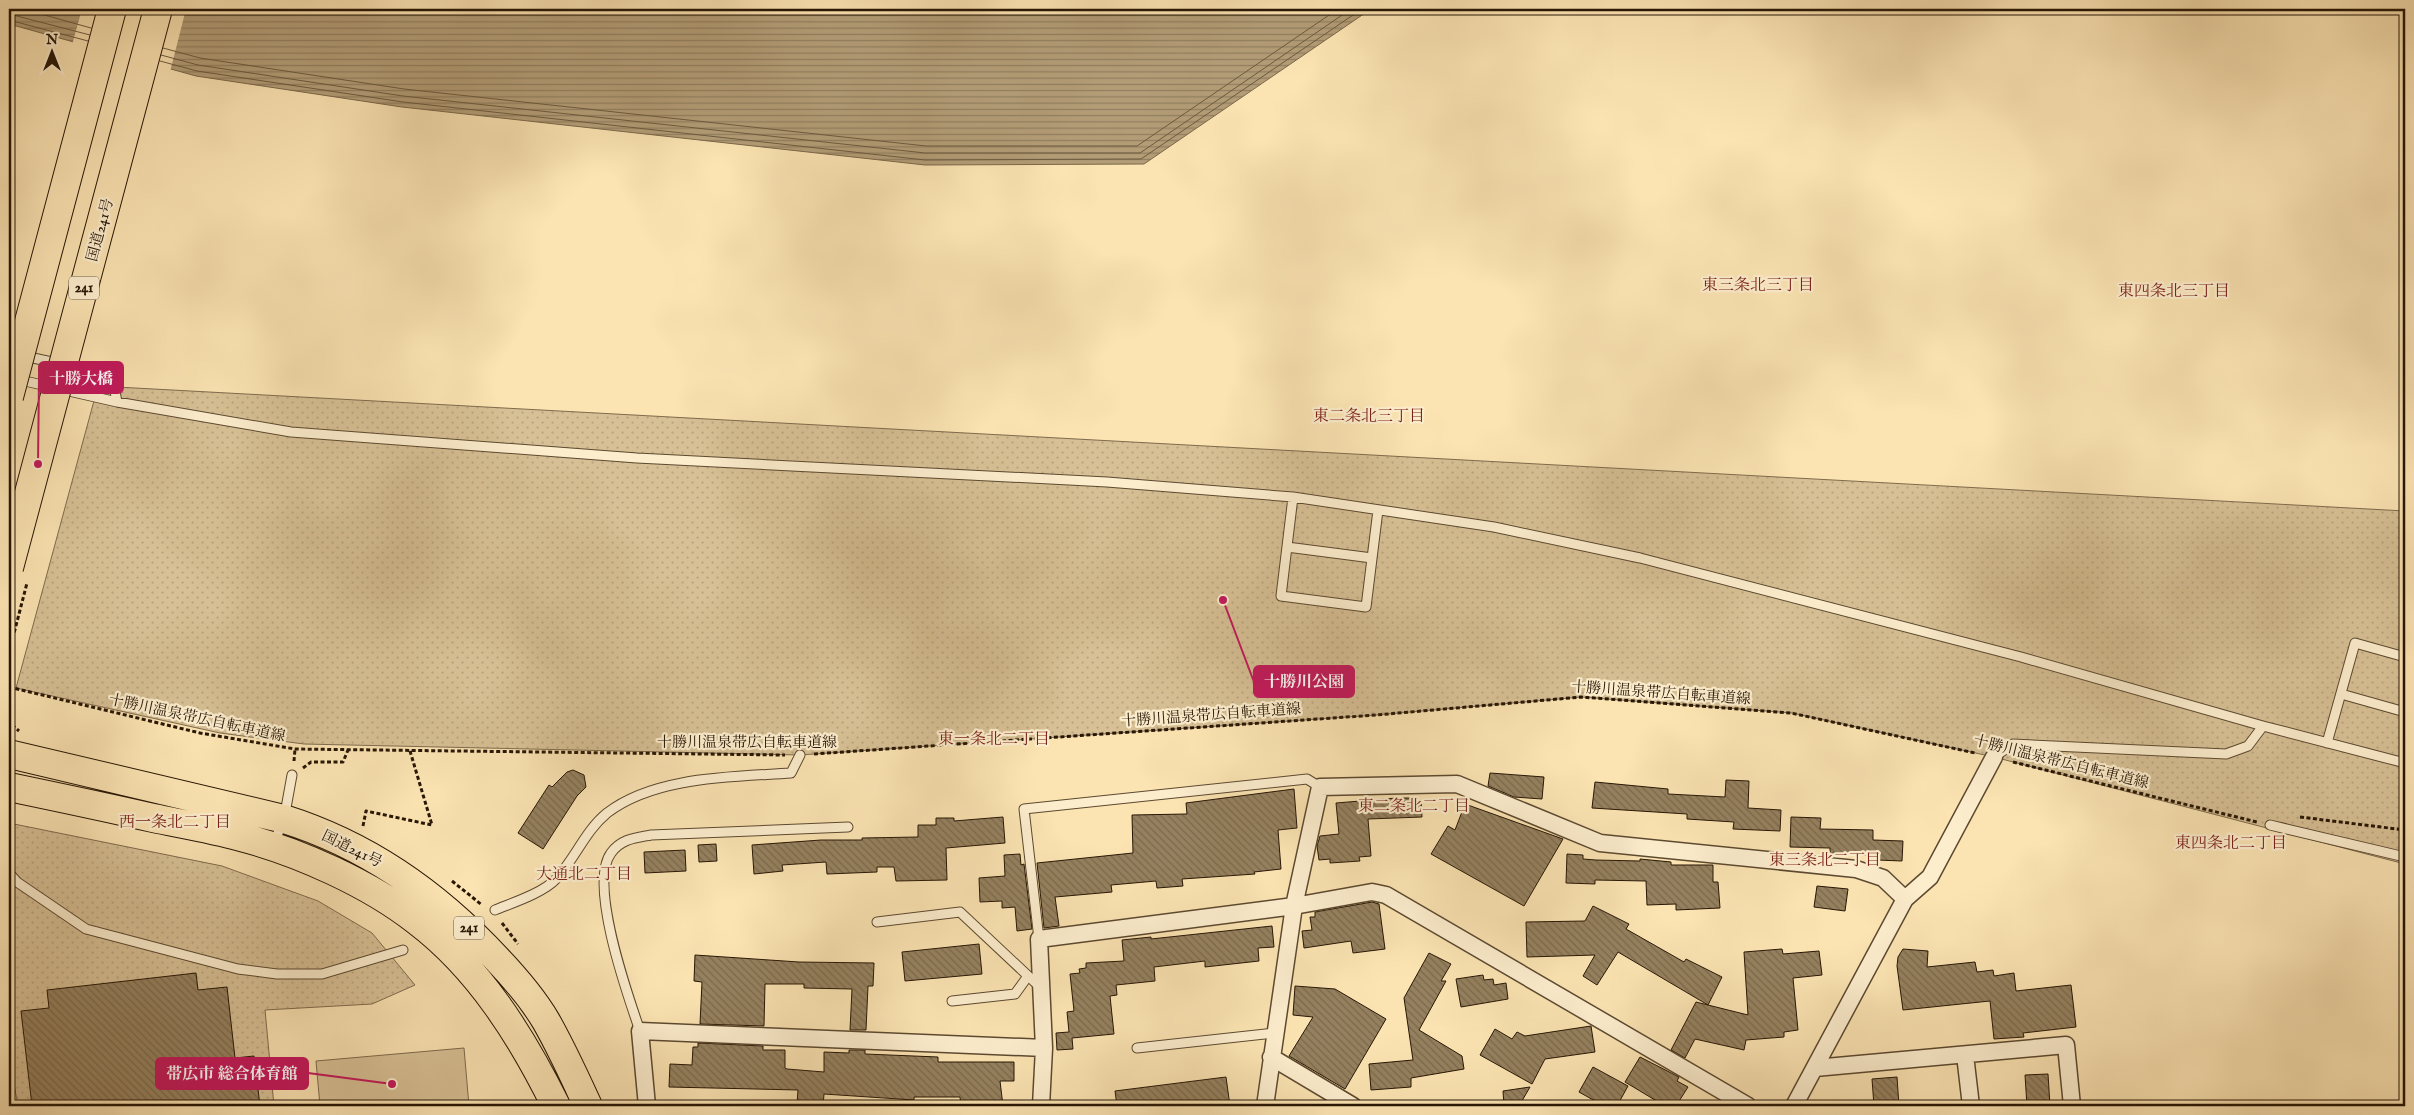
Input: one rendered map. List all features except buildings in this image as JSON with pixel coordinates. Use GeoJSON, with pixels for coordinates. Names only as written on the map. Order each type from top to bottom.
{"type":"FeatureCollection","features":[{"type":"Feature","properties":{"kind":"highway"},"geometry":{"type":"LineString","coordinates":[[9,397],[112,9]]}},
{"type":"Feature","properties":{"kind":"highway","name":"国道241号"},"geometry":{"type":"LineString","coordinates":[[9,568],[158,9]]}},
{"type":"Feature","properties":{"kind":"highway","name":"国道241号"},"geometry":{"type":"LineString","coordinates":[[9,754],[306,826],[374,858],[415,883],[468,927],[514,976],[545,1020],[588,1106]]}},
{"type":"Feature","properties":{"kind":"highway","name":"国道241号"},"geometry":{"type":"LineString","coordinates":[[9,787],[242,837],[297,854],[373,892],[417,920],[447,947],[499,1007],[534,1062],[556,1106]]}},
{"type":"Feature","properties":{"kind":"street"},"geometry":{"type":"LineString","coordinates":[[1794,1106],[1905,898],[1930,877],[1994,757]]}},
{"type":"Feature","properties":{"kind":"street"},"geometry":{"type":"LineString","coordinates":[[1265,1106],[1294,906],[1320,787],[1458,784],[1600,843],[1856,869],[1883,878],[1905,898]]}},
{"type":"Feature","properties":{"kind":"street"},"geometry":{"type":"LineString","coordinates":[[1041,1106],[1044,1048],[1039,939],[1294,906],[1372,892],[1386,895],[1748,1106]]}},
{"type":"Feature","properties":{"kind":"street"},"geometry":{"type":"LineString","coordinates":[[647,1106],[640,1031],[1044,1048]]}},
{"type":"Feature","properties":{"kind":"street"},"geometry":{"type":"LineString","coordinates":[[1815,1068],[2066,1045],[2072,1106]]}},
{"type":"Feature","properties":{"kind":"street"},"geometry":{"type":"LineString","coordinates":[[1965,1054],[1971,1106]]}},
{"type":"Feature","properties":{"kind":"street"},"geometry":{"type":"LineString","coordinates":[[1271,1057],[1353,1106]]}},
{"type":"Feature","properties":{"kind":"lane"},"geometry":{"type":"LineString","coordinates":[[9,352],[112,374],[117,402]]}},
{"type":"Feature","properties":{"kind":"lane"},"geometry":{"type":"LineString","coordinates":[[9,378],[117,402],[291,432],[637,458],[1107,482],[1293,497],[1494,527],[1640,558],[2021,657],[2263,726],[2405,763]]}},
{"type":"Feature","properties":{"kind":"lane"},"geometry":{"type":"LineString","coordinates":[[1293,497],[1281,596],[1366,606],[1378,510]]}},
{"type":"Feature","properties":{"kind":"lane"},"geometry":{"type":"LineString","coordinates":[[1287,547],[1372,558]]}},
{"type":"Feature","properties":{"kind":"lane"},"geometry":{"type":"LineString","coordinates":[[2327,743],[2355,643],[2405,657]]}},
{"type":"Feature","properties":{"kind":"lane"},"geometry":{"type":"LineString","coordinates":[[2341,694],[2405,712]]}},
{"type":"Feature","properties":{"kind":"lane"},"geometry":{"type":"LineString","coordinates":[[1994,757],[2013,744],[2226,754],[2248,746],[2263,726]]}},
{"type":"Feature","properties":{"kind":"lane"},"geometry":{"type":"LineString","coordinates":[[495,910],[523,899],[556,880],[582,843],[606,814],[631,798],[667,786],[719,778],[791,773],[800,755]]}},
{"type":"Feature","properties":{"kind":"lane"},"geometry":{"type":"LineString","coordinates":[[272,846],[284,820],[292,775]]}},
{"type":"Feature","properties":{"kind":"lane"},"geometry":{"type":"LineString","coordinates":[[1039,939],[1024,809],[1307,778],[1320,787]]}},
{"type":"Feature","properties":{"kind":"lane"},"geometry":{"type":"LineString","coordinates":[[2270,825],[2405,857]]}},
{"type":"Feature","properties":{"kind":"lane"},"geometry":{"type":"LineString","coordinates":[[640,1031],[620,968],[605,905],[604,872],[610,854],[616,847],[623,841],[651,835],[848,827]]}},
{"type":"Feature","properties":{"kind":"lane"},"geometry":{"type":"LineString","coordinates":[[9,873],[17,882],[86,929],[238,969],[277,974],[322,974],[403,950]]}},
{"type":"Feature","properties":{"kind":"lane"},"geometry":{"type":"LineString","coordinates":[[877,922],[960,912],[1042,988]]}},
{"type":"Feature","properties":{"kind":"lane"},"geometry":{"type":"LineString","coordinates":[[952,1001],[1015,994],[1028,976]]}},
{"type":"Feature","properties":{"kind":"lane"},"geometry":{"type":"LineString","coordinates":[[1137,1048],[1275,1033]]}},
{"type":"Feature","properties":{"kind":"path"},"geometry":{"type":"LineString","coordinates":[[9,654],[11,645]]}},
{"type":"Feature","properties":{"kind":"path","name":"十勝川温泉帯広自転車道線"},"geometry":{"type":"LineString","coordinates":[[9,687],[246,743],[295,749],[800,755],[1376,715],[1581,697],[1792,713],[1994,757],[2270,825],[2304,816],[2405,830]]}},
{"type":"Feature","properties":{"kind":"path"},"geometry":{"type":"LineString","coordinates":[[292,775],[311,762],[343,762],[348,750]]}},
{"type":"Feature","properties":{"kind":"path"},"geometry":{"type":"LineString","coordinates":[[363,826],[366,811],[432,825],[410,751]]}},
{"type":"Feature","properties":{"kind":"shaded area"},"geometry":{"type":"Polygon","coordinates":[[[98,386],[2405,511],[2405,864],[1994,757],[1792,713],[1581,697],[1376,715],[800,755],[304,744],[220,733],[16,688],[98,386]]]}},
{"type":"Feature","properties":{"kind":"shaded area"},"geometry":{"type":"Polygon","coordinates":[[[9,823],[222,866],[318,901],[372,933],[415,985],[372,1004],[265,1010],[274,1106],[18,1106],[9,1057],[9,823]]]}},
{"type":"Feature","properties":{"kind":"shaded area"},"geometry":{"type":"Polygon","coordinates":[[[464,1048],[469,1106],[320,1106],[316,1061],[464,1048]]]}},
{"type":"Feature","properties":{"kind":"water"},"geometry":{"type":"Polygon","coordinates":[[[9,9],[1371,9],[1144,164],[925,165],[402,107],[196,76],[9,24],[9,9]]]}},
{"type":"Feature","properties":{"kind":"pier"},"geometry":{"type":"Polygon","coordinates":[[[82,9],[186,9],[170,72],[72,45],[82,9]]]}},
{"type":"Feature","properties":{"kind":"place","name":"十勝大橋"},"geometry":{"type":"Point","coordinates":[38,464]}},
{"type":"Feature","properties":{"kind":"place","name":"十勝川公園"},"geometry":{"type":"Point","coordinates":[1223,600]}},
{"type":"Feature","properties":{"kind":"place","name":"帯広市 総合体育館"},"geometry":{"type":"Point","coordinates":[392,1084]}},
{"type":"Feature","properties":{"kind":"district","name":"東三条北三丁目"},"geometry":{"type":"Point","coordinates":[1758,286]}},
{"type":"Feature","properties":{"kind":"district","name":"東四条北三丁目"},"geometry":{"type":"Point","coordinates":[2174,292]}},
{"type":"Feature","properties":{"kind":"district","name":"東二条北三丁目"},"geometry":{"type":"Point","coordinates":[1369,417]}},
{"type":"Feature","properties":{"kind":"district","name":"東一条北二丁目"},"geometry":{"type":"Point","coordinates":[994,740]}},
{"type":"Feature","properties":{"kind":"district","name":"東二条北二丁目"},"geometry":{"type":"Point","coordinates":[1414,807]}},
{"type":"Feature","properties":{"kind":"district","name":"西一条北二丁目"},"geometry":{"type":"Point","coordinates":[175,823]}},
{"type":"Feature","properties":{"kind":"district","name":"東四条北二丁目"},"geometry":{"type":"Point","coordinates":[2231,844]}},
{"type":"Feature","properties":{"kind":"district","name":"東三条北二丁目"},"geometry":{"type":"Point","coordinates":[1825,861]}},
{"type":"Feature","properties":{"kind":"district","name":"大通北二丁目"},"geometry":{"type":"Point","coordinates":[584,875]}}]}
